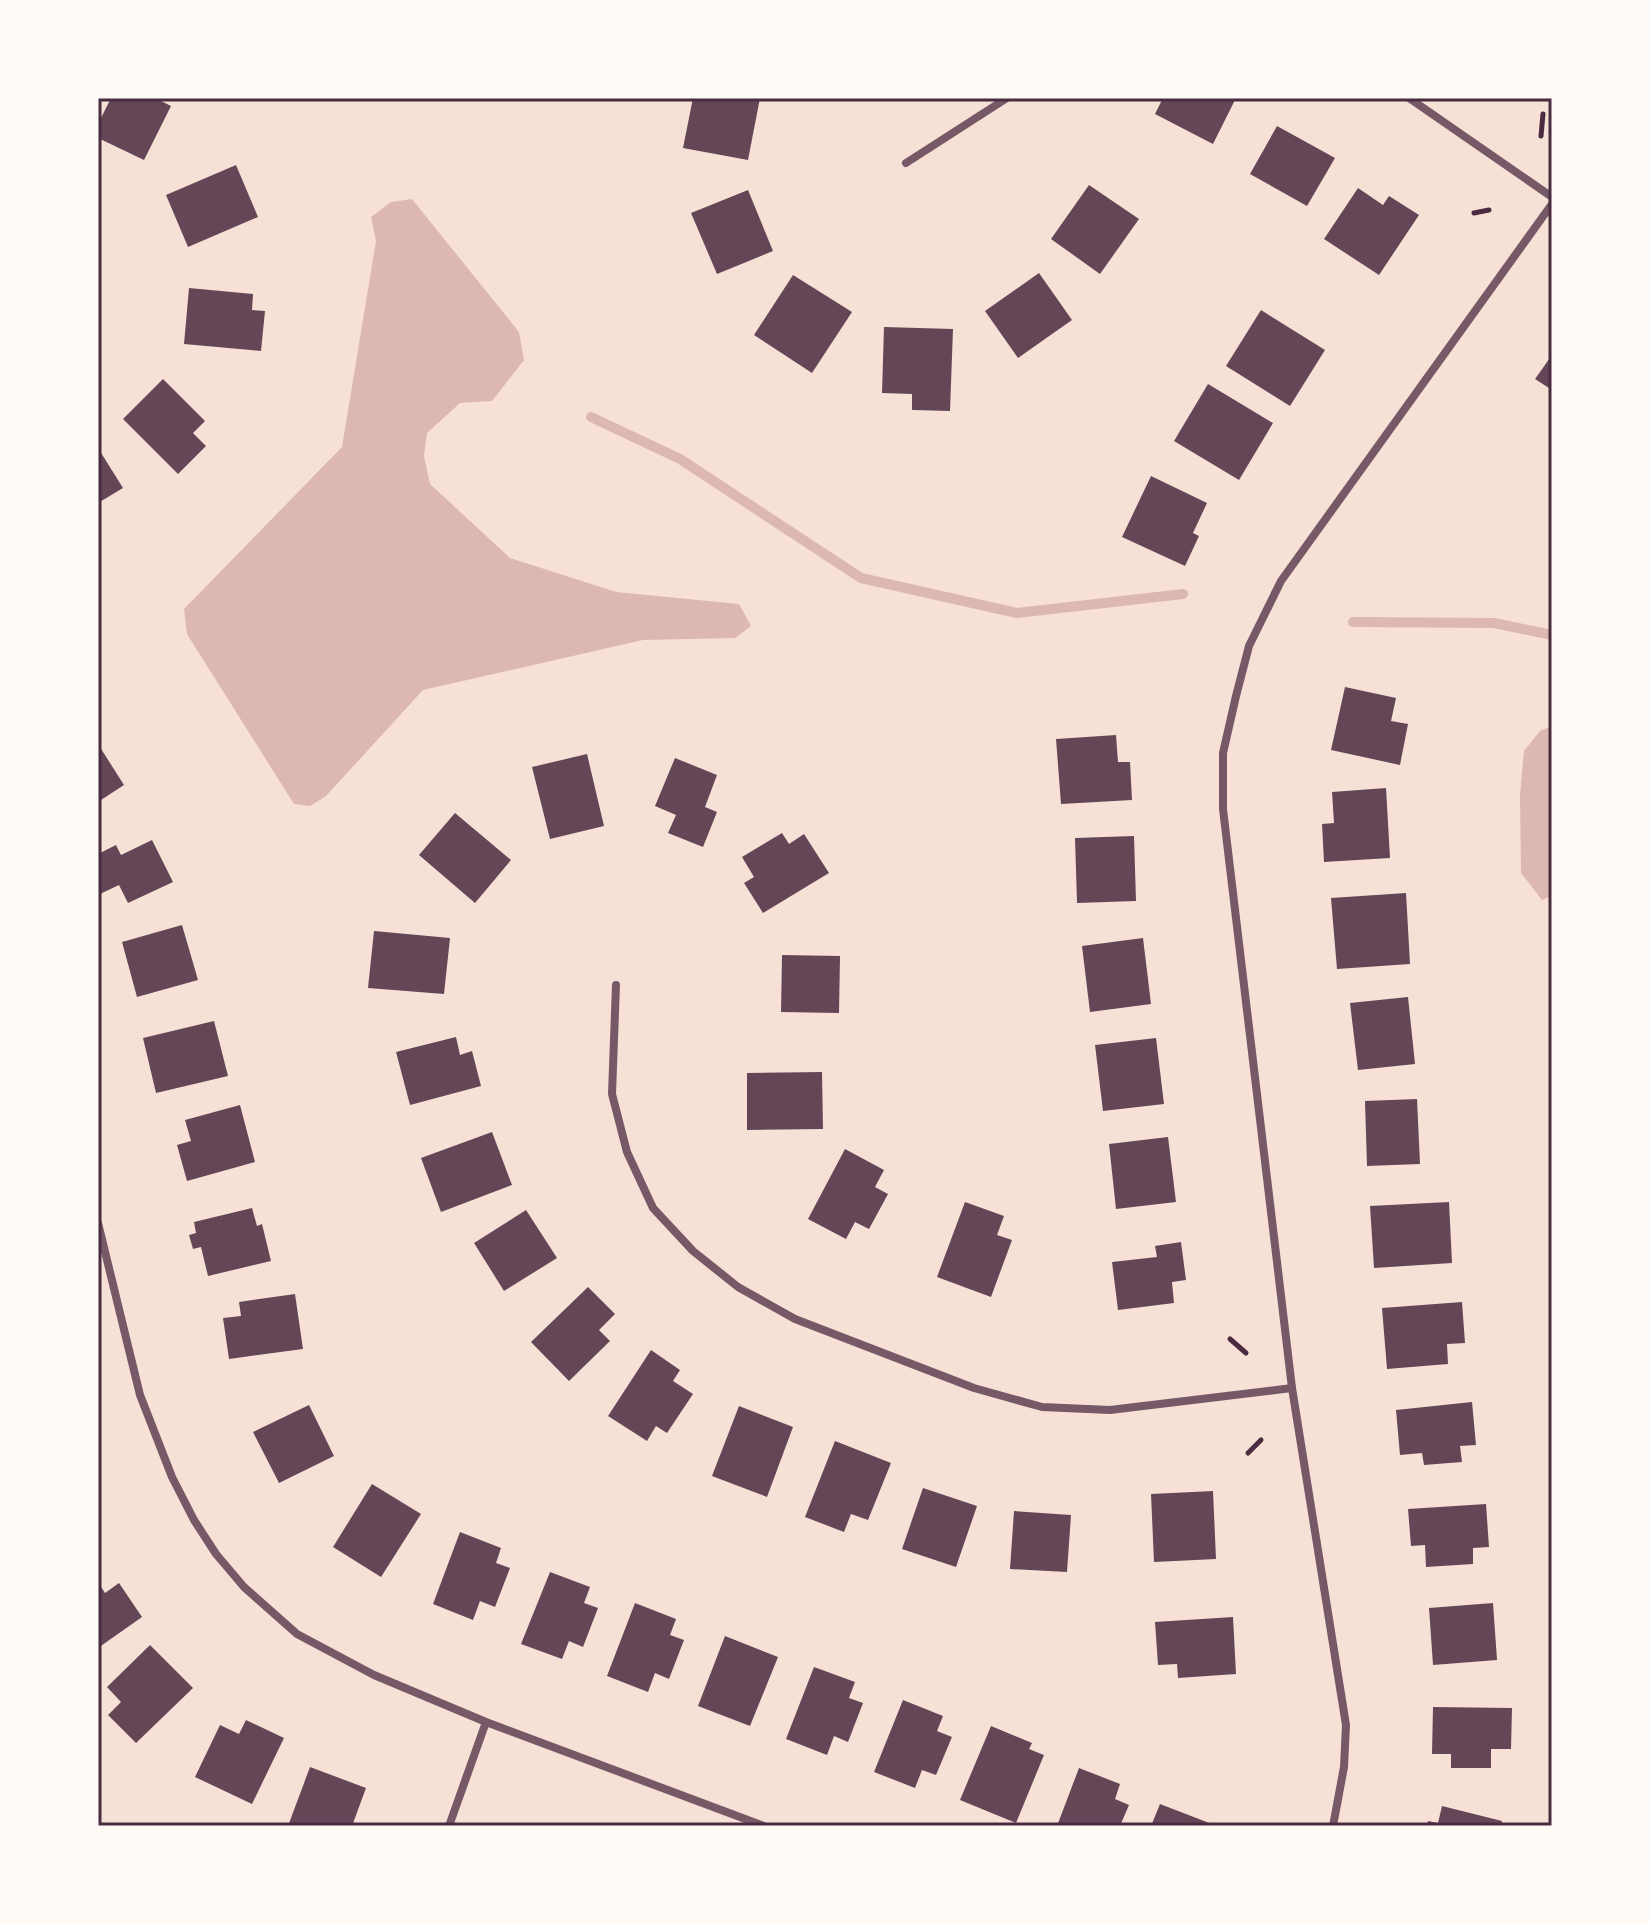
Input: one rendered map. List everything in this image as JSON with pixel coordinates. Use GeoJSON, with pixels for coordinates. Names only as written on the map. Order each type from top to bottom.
{"type":"FeatureCollection","features":[{"type":"Feature","properties":{"kind":"street"},"geometry":{"type":"LineString","coordinates":[[906,163],[1007,98]]}},
{"type":"Feature","properties":{"kind":"street"},"geometry":{"type":"LineString","coordinates":[[1409,98],[1552,197]]}},
{"type":"Feature","properties":{"kind":"street"},"geometry":{"type":"LineString","coordinates":[[1333,1826],[1344,1767],[1346,1725],[1292,1388],[1223,809],[1223,753],[1249,646],[1281,581],[1552,204]]}},
{"type":"Feature","properties":{"kind":"street"},"geometry":{"type":"LineString","coordinates":[[616,985],[612,1094],[627,1152],[653,1208],[693,1251],[738,1287],[795,1319],[974,1388],[1042,1407],[1110,1410],[1292,1388]]}},
{"type":"Feature","properties":{"kind":"street"},"geometry":{"type":"LineString","coordinates":[[98,1223],[140,1395],[172,1477],[216,1554],[244,1587],[297,1634],[374,1675],[486,1722],[764,1826]]}},
{"type":"Feature","properties":{"kind":"street"},"geometry":{"type":"LineString","coordinates":[[449,1826],[486,1722]]}},
{"type":"Feature","properties":{"kind":"path"},"geometry":{"type":"LineString","coordinates":[[1541,136],[1543,114]]}},
{"type":"Feature","properties":{"kind":"path"},"geometry":{"type":"LineString","coordinates":[[1474,213],[1489,210]]}},
{"type":"Feature","properties":{"kind":"path"},"geometry":{"type":"LineString","coordinates":[[1230,1339],[1246,1353]]}},
{"type":"Feature","properties":{"kind":"path"},"geometry":{"type":"LineString","coordinates":[[1248,1453],[1261,1440]]}},
{"type":"Feature","properties":{"kind":"shaded area"},"geometry":{"type":"Polygon","coordinates":[[[412,199],[519,332],[524,360],[492,401],[460,403],[427,433],[424,456],[430,484],[510,558],[616,592],[739,604],[751,626],[735,638],[643,640],[423,690],[326,796],[310,806],[294,804],[187,634],[184,609],[342,447],[376,241],[371,217],[391,202],[412,199]]]}},
{"type":"Feature","properties":{"kind":"shaded area"},"geometry":{"type":"Polygon","coordinates":[[[1552,726],[1552,896],[1542,900],[1521,873],[1520,795],[1524,751],[1540,731],[1552,726]]]}},
{"type":"Feature","properties":{"kind":"building"},"geometry":{"type":"Polygon","coordinates":[[[111,98],[155,98],[171,106],[144,160],[98,138],[98,124],[111,98]]]}},
{"type":"Feature","properties":{"kind":"building"},"geometry":{"type":"Polygon","coordinates":[[[693,98],[760,98],[748,160],[683,148],[693,98]]]}},
{"type":"Feature","properties":{"kind":"building"},"geometry":{"type":"Polygon","coordinates":[[[1163,98],[1236,98],[1213,144],[1155,114],[1163,98]]]}},
{"type":"Feature","properties":{"kind":"building"},"geometry":{"type":"Polygon","coordinates":[[[1277,126],[1335,158],[1307,206],[1250,174],[1277,126]]]}},
{"type":"Feature","properties":{"kind":"building"},"geometry":{"type":"Polygon","coordinates":[[[236,165],[258,217],[188,247],[166,195],[236,165]]]}},
{"type":"Feature","properties":{"kind":"building"},"geometry":{"type":"Polygon","coordinates":[[[1089,185],[1139,219],[1100,274],[1051,239],[1089,185]]]}},
{"type":"Feature","properties":{"kind":"building"},"geometry":{"type":"Polygon","coordinates":[[[1358,188],[1383,205],[1389,196],[1419,215],[1379,275],[1324,239],[1358,188]]]}},
{"type":"Feature","properties":{"kind":"building"},"geometry":{"type":"Polygon","coordinates":[[[748,190],[773,251],[717,274],[691,213],[748,190]]]}},
{"type":"Feature","properties":{"kind":"building"},"geometry":{"type":"Polygon","coordinates":[[[1039,273],[1072,320],[1018,358],[985,311],[1039,273]]]}},
{"type":"Feature","properties":{"kind":"building"},"geometry":{"type":"Polygon","coordinates":[[[793,275],[852,312],[812,373],[754,335],[793,275]]]}},
{"type":"Feature","properties":{"kind":"building"},"geometry":{"type":"Polygon","coordinates":[[[189,288],[253,294],[252,310],[265,311],[261,351],[184,344],[189,288]]]}},
{"type":"Feature","properties":{"kind":"building"},"geometry":{"type":"Polygon","coordinates":[[[1261,310],[1325,350],[1290,406],[1226,366],[1261,310]]]}},
{"type":"Feature","properties":{"kind":"building"},"geometry":{"type":"Polygon","coordinates":[[[884,327],[953,329],[950,411],[912,410],[912,394],[882,393],[884,327]]]}},
{"type":"Feature","properties":{"kind":"building"},"geometry":{"type":"Polygon","coordinates":[[[1552,355],[1552,390],[1535,379],[1552,355]]]}},
{"type":"Feature","properties":{"kind":"building"},"geometry":{"type":"Polygon","coordinates":[[[163,379],[205,421],[193,433],[206,446],[178,474],[123,419],[163,379]]]}},
{"type":"Feature","properties":{"kind":"building"},"geometry":{"type":"Polygon","coordinates":[[[1208,384],[1273,423],[1239,480],[1174,441],[1208,384]]]}},
{"type":"Feature","properties":{"kind":"building"},"geometry":{"type":"Polygon","coordinates":[[[98,448],[123,488],[98,503],[98,448]]]}},
{"type":"Feature","properties":{"kind":"building"},"geometry":{"type":"Polygon","coordinates":[[[1151,476],[1207,503],[1193,533],[1199,536],[1185,566],[1122,537],[1151,476]]]}},
{"type":"Feature","properties":{"kind":"building"},"geometry":{"type":"Polygon","coordinates":[[[1345,687],[1396,698],[1391,721],[1408,724],[1400,765],[1331,750],[1345,687]]]}},
{"type":"Feature","properties":{"kind":"building"},"geometry":{"type":"Polygon","coordinates":[[[1116,735],[1118,762],[1130,762],[1132,800],[1061,804],[1056,739],[1116,735]]]}},
{"type":"Feature","properties":{"kind":"building"},"geometry":{"type":"Polygon","coordinates":[[[98,744],[124,785],[98,802],[98,744]]]}},
{"type":"Feature","properties":{"kind":"building"},"geometry":{"type":"Polygon","coordinates":[[[587,754],[604,826],[550,839],[532,767],[587,754]]]}},
{"type":"Feature","properties":{"kind":"building"},"geometry":{"type":"Polygon","coordinates":[[[675,758],[717,775],[705,807],[717,812],[703,847],[668,833],[676,815],[655,806],[675,758]]]}},
{"type":"Feature","properties":{"kind":"building"},"geometry":{"type":"Polygon","coordinates":[[[1386,788],[1390,858],[1324,862],[1322,824],[1334,823],[1332,792],[1386,788]]]}},
{"type":"Feature","properties":{"kind":"building"},"geometry":{"type":"Polygon","coordinates":[[[455,813],[511,860],[475,903],[419,855],[455,813]]]}},
{"type":"Feature","properties":{"kind":"building"},"geometry":{"type":"Polygon","coordinates":[[[782,833],[789,844],[804,834],[829,873],[763,913],[744,883],[754,877],[742,857],[782,833]]]}},
{"type":"Feature","properties":{"kind":"building"},"geometry":{"type":"Polygon","coordinates":[[[1134,836],[1136,901],[1077,903],[1075,838],[1134,836]]]}},
{"type":"Feature","properties":{"kind":"building"},"geometry":{"type":"Polygon","coordinates":[[[152,840],[173,882],[128,903],[119,885],[100,894],[98,854],[116,845],[121,855],[152,840]]]}},
{"type":"Feature","properties":{"kind":"building"},"geometry":{"type":"Polygon","coordinates":[[[1406,893],[1410,964],[1337,969],[1331,898],[1406,893]]]}},
{"type":"Feature","properties":{"kind":"building"},"geometry":{"type":"Polygon","coordinates":[[[182,925],[198,980],[137,997],[122,942],[182,925]]]}},
{"type":"Feature","properties":{"kind":"building"},"geometry":{"type":"Polygon","coordinates":[[[374,931],[450,938],[444,994],[368,988],[374,931]]]}},
{"type":"Feature","properties":{"kind":"building"},"geometry":{"type":"Polygon","coordinates":[[[1143,938],[1151,1004],[1090,1012],[1082,946],[1143,938]]]}},
{"type":"Feature","properties":{"kind":"building"},"geometry":{"type":"Polygon","coordinates":[[[782,955],[840,956],[839,1013],[781,1012],[782,955]]]}},
{"type":"Feature","properties":{"kind":"building"},"geometry":{"type":"Polygon","coordinates":[[[1408,997],[1415,1064],[1358,1070],[1350,1003],[1408,997]]]}},
{"type":"Feature","properties":{"kind":"building"},"geometry":{"type":"Polygon","coordinates":[[[214,1021],[228,1076],[156,1093],[143,1038],[214,1021]]]}},
{"type":"Feature","properties":{"kind":"building"},"geometry":{"type":"Polygon","coordinates":[[[456,1037],[460,1055],[472,1051],[481,1086],[410,1105],[396,1052],[456,1037]]]}},
{"type":"Feature","properties":{"kind":"building"},"geometry":{"type":"Polygon","coordinates":[[[1156,1038],[1164,1104],[1103,1111],[1095,1045],[1156,1038]]]}},
{"type":"Feature","properties":{"kind":"building"},"geometry":{"type":"Polygon","coordinates":[[[822,1072],[823,1129],[747,1130],[747,1073],[822,1072]]]}},
{"type":"Feature","properties":{"kind":"building"},"geometry":{"type":"Polygon","coordinates":[[[1417,1099],[1420,1164],[1367,1166],[1365,1101],[1417,1099]]]}},
{"type":"Feature","properties":{"kind":"building"},"geometry":{"type":"Polygon","coordinates":[[[240,1105],[255,1162],[187,1181],[177,1145],[191,1141],[185,1120],[240,1105]]]}},
{"type":"Feature","properties":{"kind":"building"},"geometry":{"type":"Polygon","coordinates":[[[492,1132],[512,1185],[441,1212],[421,1158],[492,1132]]]}},
{"type":"Feature","properties":{"kind":"building"},"geometry":{"type":"Polygon","coordinates":[[[1168,1137],[1176,1202],[1116,1209],[1109,1144],[1168,1137]]]}},
{"type":"Feature","properties":{"kind":"building"},"geometry":{"type":"Polygon","coordinates":[[[845,1149],[884,1170],[875,1187],[888,1194],[869,1229],[855,1222],[846,1239],[808,1219],[845,1149]]]}},
{"type":"Feature","properties":{"kind":"building"},"geometry":{"type":"Polygon","coordinates":[[[965,1202],[1004,1216],[997,1235],[1012,1240],[991,1297],[937,1277],[965,1202]]]}},
{"type":"Feature","properties":{"kind":"building"},"geometry":{"type":"Polygon","coordinates":[[[1449,1202],[1452,1263],[1374,1268],[1370,1206],[1449,1202]]]}},
{"type":"Feature","properties":{"kind":"building"},"geometry":{"type":"Polygon","coordinates":[[[252,1208],[257,1226],[262,1224],[271,1261],[208,1276],[201,1247],[193,1249],[189,1235],[196,1233],[194,1222],[252,1208]]]}},
{"type":"Feature","properties":{"kind":"building"},"geometry":{"type":"Polygon","coordinates":[[[526,1210],[557,1258],[504,1291],[474,1243],[526,1210]]]}},
{"type":"Feature","properties":{"kind":"building"},"geometry":{"type":"Polygon","coordinates":[[[1181,1242],[1186,1280],[1172,1282],[1174,1303],[1118,1310],[1112,1262],[1157,1257],[1155,1246],[1181,1242]]]}},
{"type":"Feature","properties":{"kind":"building"},"geometry":{"type":"Polygon","coordinates":[[[588,1287],[615,1314],[599,1330],[610,1341],[569,1381],[531,1342],[588,1287]]]}},
{"type":"Feature","properties":{"kind":"building"},"geometry":{"type":"Polygon","coordinates":[[[295,1294],[303,1349],[229,1359],[223,1318],[241,1316],[239,1302],[295,1294]]]}},
{"type":"Feature","properties":{"kind":"building"},"geometry":{"type":"Polygon","coordinates":[[[1462,1302],[1465,1343],[1447,1344],[1448,1364],[1387,1369],[1382,1308],[1462,1302]]]}},
{"type":"Feature","properties":{"kind":"building"},"geometry":{"type":"Polygon","coordinates":[[[651,1350],[680,1370],[673,1381],[693,1394],[667,1433],[656,1426],[647,1441],[608,1416],[651,1350]]]}},
{"type":"Feature","properties":{"kind":"building"},"geometry":{"type":"Polygon","coordinates":[[[1472,1402],[1476,1445],[1460,1446],[1462,1462],[1424,1465],[1422,1453],[1400,1455],[1396,1410],[1472,1402]]]}},
{"type":"Feature","properties":{"kind":"building"},"geometry":{"type":"Polygon","coordinates":[[[309,1405],[334,1456],[279,1483],[253,1432],[309,1405]]]}},
{"type":"Feature","properties":{"kind":"building"},"geometry":{"type":"Polygon","coordinates":[[[739,1406],[793,1427],[767,1497],[712,1476],[739,1406]]]}},
{"type":"Feature","properties":{"kind":"building"},"geometry":{"type":"Polygon","coordinates":[[[835,1441],[891,1463],[868,1520],[851,1514],[844,1532],[805,1517],[835,1441]]]}},
{"type":"Feature","properties":{"kind":"building"},"geometry":{"type":"Polygon","coordinates":[[[372,1484],[421,1514],[381,1577],[333,1547],[372,1484]]]}},
{"type":"Feature","properties":{"kind":"building"},"geometry":{"type":"Polygon","coordinates":[[[923,1488],[977,1506],[956,1567],[902,1549],[923,1488]]]}},
{"type":"Feature","properties":{"kind":"building"},"geometry":{"type":"Polygon","coordinates":[[[1213,1491],[1216,1559],[1154,1562],[1151,1494],[1213,1491]]]}},
{"type":"Feature","properties":{"kind":"building"},"geometry":{"type":"Polygon","coordinates":[[[1486,1504],[1489,1547],[1473,1548],[1473,1564],[1426,1567],[1425,1545],[1411,1546],[1408,1509],[1486,1504]]]}},
{"type":"Feature","properties":{"kind":"building"},"geometry":{"type":"Polygon","coordinates":[[[1014,1511],[1071,1515],[1067,1572],[1010,1569],[1014,1511]]]}},
{"type":"Feature","properties":{"kind":"building"},"geometry":{"type":"Polygon","coordinates":[[[460,1532],[501,1548],[496,1563],[510,1568],[495,1607],[480,1601],[473,1620],[433,1604],[460,1532]]]}},
{"type":"Feature","properties":{"kind":"building"},"geometry":{"type":"Polygon","coordinates":[[[550,1572],[590,1587],[584,1603],[598,1608],[583,1647],[569,1641],[562,1659],[521,1644],[550,1572]]]}},
{"type":"Feature","properties":{"kind":"building"},"geometry":{"type":"Polygon","coordinates":[[[98,1582],[105,1593],[119,1583],[142,1617],[98,1648],[98,1582]]]}},
{"type":"Feature","properties":{"kind":"building"},"geometry":{"type":"Polygon","coordinates":[[[635,1603],[676,1619],[670,1635],[684,1640],[669,1679],[655,1673],[648,1692],[607,1676],[635,1603]]]}},
{"type":"Feature","properties":{"kind":"building"},"geometry":{"type":"Polygon","coordinates":[[[1493,1603],[1497,1660],[1433,1665],[1429,1608],[1493,1603]]]}},
{"type":"Feature","properties":{"kind":"building"},"geometry":{"type":"Polygon","coordinates":[[[1233,1617],[1236,1674],[1178,1678],[1177,1664],[1158,1665],[1155,1622],[1233,1617]]]}},
{"type":"Feature","properties":{"kind":"building"},"geometry":{"type":"Polygon","coordinates":[[[725,1636],[778,1657],[750,1726],[698,1706],[725,1636]]]}},
{"type":"Feature","properties":{"kind":"building"},"geometry":{"type":"Polygon","coordinates":[[[150,1645],[193,1688],[136,1743],[108,1715],[121,1702],[107,1687],[150,1645]]]}},
{"type":"Feature","properties":{"kind":"building"},"geometry":{"type":"Polygon","coordinates":[[[814,1667],[855,1682],[849,1698],[863,1703],[848,1742],[834,1736],[827,1755],[786,1739],[814,1667]]]}},
{"type":"Feature","properties":{"kind":"building"},"geometry":{"type":"Polygon","coordinates":[[[903,1700],[943,1716],[937,1731],[952,1737],[936,1775],[922,1770],[915,1788],[874,1772],[903,1700]]]}},
{"type":"Feature","properties":{"kind":"building"},"geometry":{"type":"Polygon","coordinates":[[[1433,1707],[1512,1708],[1511,1749],[1491,1749],[1491,1768],[1451,1768],[1451,1754],[1432,1754],[1433,1707]]]}},
{"type":"Feature","properties":{"kind":"building"},"geometry":{"type":"Polygon","coordinates":[[[246,1720],[284,1738],[252,1804],[195,1777],[220,1725],[239,1734],[246,1720]]]}},
{"type":"Feature","properties":{"kind":"building"},"geometry":{"type":"Polygon","coordinates":[[[991,1726],[1032,1743],[1029,1749],[1044,1755],[1016,1823],[960,1800],[991,1726]]]}},
{"type":"Feature","properties":{"kind":"building"},"geometry":{"type":"Polygon","coordinates":[[[310,1767],[366,1788],[352,1826],[288,1826],[310,1767]]]}},
{"type":"Feature","properties":{"kind":"building"},"geometry":{"type":"Polygon","coordinates":[[[1079,1768],[1120,1784],[1115,1799],[1129,1805],[1120,1826],[1057,1826],[1079,1768]]]}},
{"type":"Feature","properties":{"kind":"building"},"geometry":{"type":"Polygon","coordinates":[[[1160,1804],[1217,1826],[1151,1826],[1160,1804]]]}},
{"type":"Feature","properties":{"kind":"building"},"geometry":{"type":"Polygon","coordinates":[[[1442,1806],[1502,1821],[1501,1826],[1427,1826],[1428,1821],[1438,1823],[1442,1806]]]}},
{"type":"Feature","properties":{"kind":"waterway"},"geometry":{"type":"LineString","coordinates":[[591,417],[680,459],[861,578],[1017,613],[1183,594]]}},
{"type":"Feature","properties":{"kind":"waterway"},"geometry":{"type":"LineString","coordinates":[[1353,622],[1494,623],[1552,635]]}}]}
